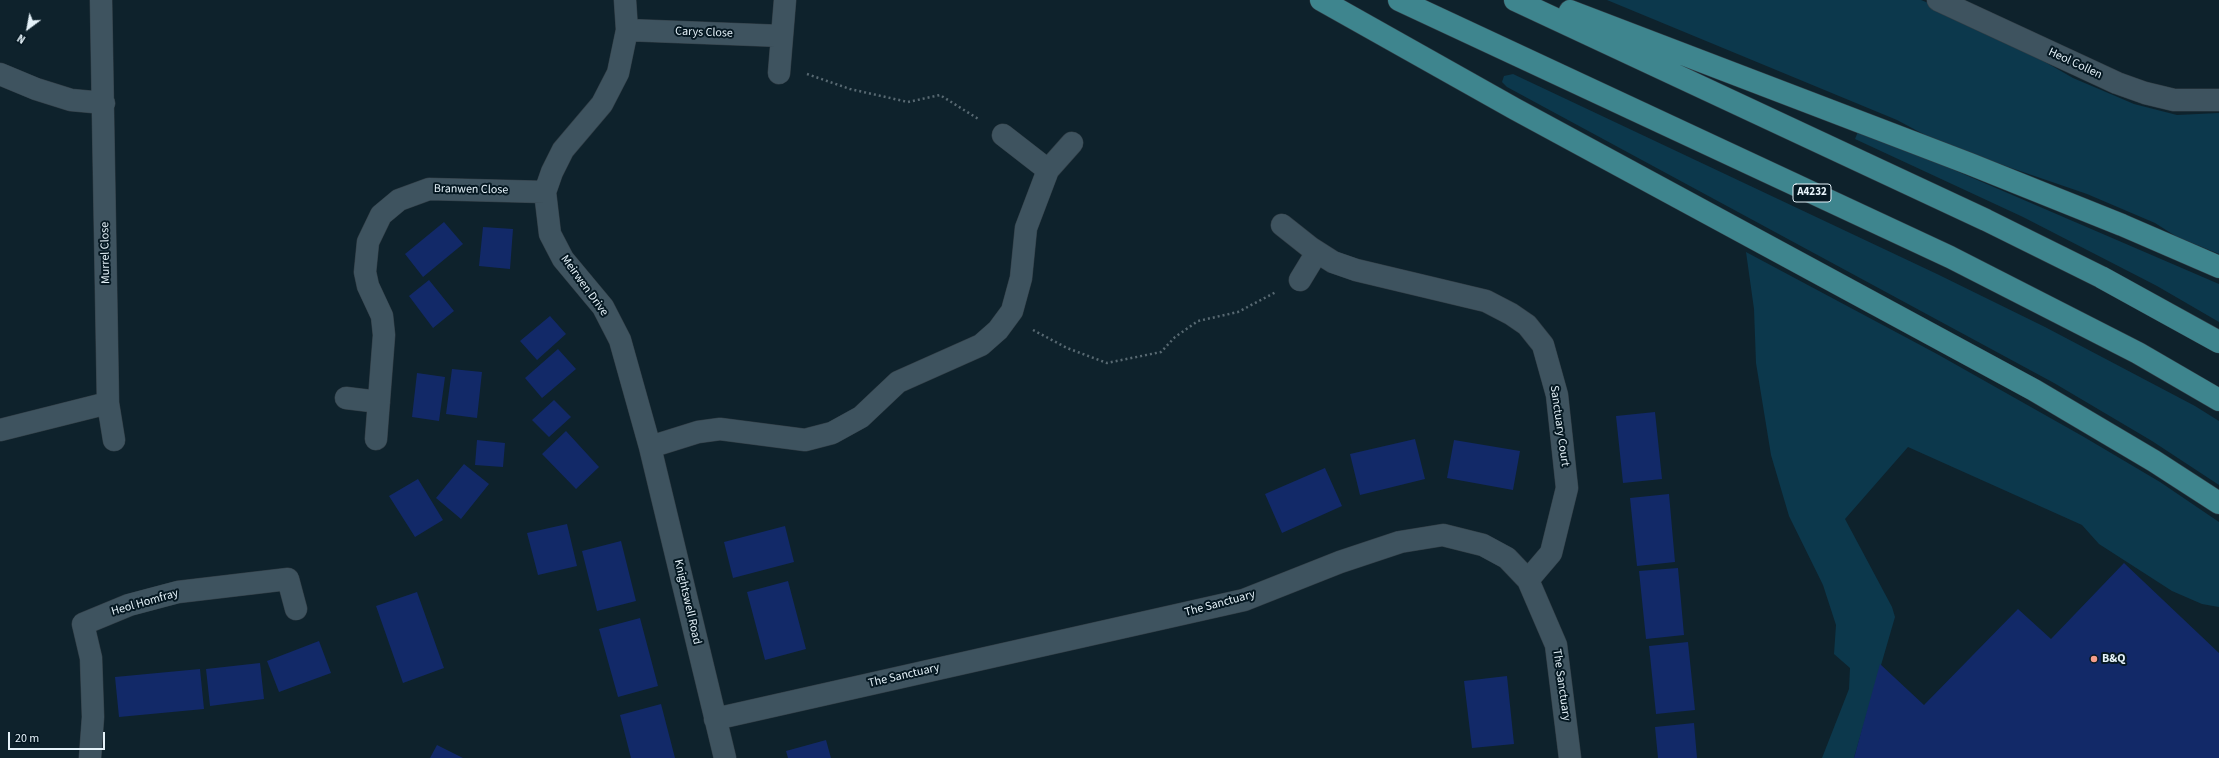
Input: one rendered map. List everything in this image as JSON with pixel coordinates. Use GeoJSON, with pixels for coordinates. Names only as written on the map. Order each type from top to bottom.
{"type":"FeatureCollection","features":[{"type":"Feature","properties":{"kind":"main road"},"geometry":{"type":"LineString","coordinates":[[1320,0],[1515,109],[2034,390],[2154,460],[2219,503]]}},
{"type":"Feature","properties":{"kind":"main road","name":"A4232"},"geometry":{"type":"LineString","coordinates":[[1398,0],[1950,257],[2138,353],[2219,400]]}},
{"type":"Feature","properties":{"kind":"main road"},"geometry":{"type":"LineString","coordinates":[[1515,0],[1993,224],[2101,277],[2219,342]]}},
{"type":"Feature","properties":{"kind":"main road"},"geometry":{"type":"LineString","coordinates":[[1541,0],[1970,164],[2122,225],[2219,267]]}},
{"type":"Feature","properties":{"kind":"street","name":"Murrel Close"},"geometry":{"type":"LineString","coordinates":[[101,0],[104,103],[108,403],[114,440]]}},
{"type":"Feature","properties":{"kind":"street","name":"Meirwen Drive"},"geometry":{"type":"LineString","coordinates":[[625,0],[627,30],[618,73],[602,104],[563,150],[552,172],[545,192],[550,234],[563,259],[603,307],[620,340],[650,447]]}},
{"type":"Feature","properties":{"kind":"street"},"geometry":{"type":"LineString","coordinates":[[779,69],[785,0]]}},
{"type":"Feature","properties":{"kind":"street","name":"Heol Collen"},"geometry":{"type":"LineString","coordinates":[[1938,0],[2118,84],[2138,91],[2174,100],[2219,100]]}},
{"type":"Feature","properties":{"kind":"street","name":"Carys Close"},"geometry":{"type":"LineString","coordinates":[[627,30],[782,36]]}},
{"type":"Feature","properties":{"kind":"street"},"geometry":{"type":"LineString","coordinates":[[0,74],[36,89],[71,100],[104,103]]}},
{"type":"Feature","properties":{"kind":"street"},"geometry":{"type":"LineString","coordinates":[[1003,135],[1048,170]]}},
{"type":"Feature","properties":{"kind":"street"},"geometry":{"type":"LineString","coordinates":[[650,447],[698,432],[720,429],[805,440],[832,432],[861,417],[898,382],[981,345],[998,330],[1012,311],[1021,278],[1026,228],[1048,170],[1072,143]]}},
{"type":"Feature","properties":{"kind":"street","name":"Branwen Close"},"geometry":{"type":"LineString","coordinates":[[376,439],[384,335],[382,316],[368,286],[365,272],[368,242],[381,215],[400,200],[429,189],[545,192]]}},
{"type":"Feature","properties":{"kind":"street","name":"Sanctuary Court"},"geometry":{"type":"LineString","coordinates":[[1282,225],[1317,252],[1333,262],[1356,270],[1486,301],[1511,314],[1527,325],[1543,345],[1557,395],[1567,488],[1551,553],[1528,580]]}},
{"type":"Feature","properties":{"kind":"street"},"geometry":{"type":"LineString","coordinates":[[1300,280],[1317,252]]}},
{"type":"Feature","properties":{"kind":"street"},"geometry":{"type":"LineString","coordinates":[[346,398],[379,402]]}},
{"type":"Feature","properties":{"kind":"street"},"geometry":{"type":"LineString","coordinates":[[0,430],[108,403]]}},
{"type":"Feature","properties":{"kind":"street","name":"Knightswell Road"},"geometry":{"type":"LineString","coordinates":[[650,447],[725,758]]}},
{"type":"Feature","properties":{"kind":"street","name":"The Sanctuary"},"geometry":{"type":"LineString","coordinates":[[715,719],[1244,600],[1340,562],[1400,542],[1443,535],[1483,545],[1507,558],[1528,580],[1556,645],[1570,758]]}},
{"type":"Feature","properties":{"kind":"street","name":"Heol Homfray"},"geometry":{"type":"LineString","coordinates":[[90,758],[93,717],[91,658],[83,624],[129,605],[178,592],[288,580],[296,609]]}},
{"type":"Feature","properties":{"kind":"path"},"geometry":{"type":"LineString","coordinates":[[779,69],[850,89],[908,102],[940,95],[1003,135]]}},
{"type":"Feature","properties":{"kind":"path"},"geometry":{"type":"LineString","coordinates":[[1008,316],[1066,348],[1107,363],[1161,352],[1175,337],[1198,321],[1238,312],[1300,280]]}},
{"type":"Feature","properties":{"kind":"shaded area"},"geometry":{"type":"Polygon","coordinates":[[[1607,0],[1921,0],[1979,24],[2073,78],[2134,104],[2177,115],[2219,113],[2219,254],[2177,237],[2155,223],[2087,194],[1985,159],[1925,135],[1897,120],[1607,0]]]}},
{"type":"Feature","properties":{"kind":"shaded area"},"geometry":{"type":"Polygon","coordinates":[[[1513,74],[1937,274],[2045,327],[2195,406],[2219,421],[2219,485],[2152,441],[2054,383],[1507,87],[1502,82],[1504,76],[1513,74]]]}},
{"type":"Feature","properties":{"kind":"shaded area"},"geometry":{"type":"Polygon","coordinates":[[[1859,129],[2219,284],[2219,322],[2157,286],[2023,217],[1855,139],[1859,129]]]}},
{"type":"Feature","properties":{"kind":"shaded area"},"geometry":{"type":"Polygon","coordinates":[[[1746,252],[1937,354],[2084,437],[2160,482],[2219,522],[2219,607],[2202,604],[2172,591],[2099,544],[2082,525],[1908,447],[1845,519],[1892,607],[1895,617],[1854,758],[1822,758],[1849,689],[1850,668],[1834,654],[1836,625],[1823,585],[1789,516],[1771,455],[1756,363],[1754,309],[1746,252]]]}},
{"type":"Feature","properties":{"kind":"building"},"geometry":{"type":"Polygon","coordinates":[[[444,222],[463,244],[423,277],[405,254],[444,222]]]}},
{"type":"Feature","properties":{"kind":"building"},"geometry":{"type":"Polygon","coordinates":[[[483,227],[513,229],[510,269],[479,266],[483,227]]]}},
{"type":"Feature","properties":{"kind":"building"},"geometry":{"type":"Polygon","coordinates":[[[429,280],[454,311],[433,328],[409,296],[429,280]]]}},
{"type":"Feature","properties":{"kind":"building"},"geometry":{"type":"Polygon","coordinates":[[[550,316],[566,334],[537,360],[520,341],[550,316]]]}},
{"type":"Feature","properties":{"kind":"building"},"geometry":{"type":"Polygon","coordinates":[[[558,349],[576,369],[542,398],[525,378],[558,349]]]}},
{"type":"Feature","properties":{"kind":"building"},"geometry":{"type":"Polygon","coordinates":[[[452,369],[482,372],[477,418],[446,414],[452,369]]]}},
{"type":"Feature","properties":{"kind":"building"},"geometry":{"type":"Polygon","coordinates":[[[417,373],[445,377],[439,421],[412,417],[417,373]]]}},
{"type":"Feature","properties":{"kind":"building"},"geometry":{"type":"Polygon","coordinates":[[[554,400],[571,417],[549,437],[532,420],[554,400]]]}},
{"type":"Feature","properties":{"kind":"building"},"geometry":{"type":"Polygon","coordinates":[[[1655,412],[1662,479],[1623,483],[1616,416],[1655,412]]]}},
{"type":"Feature","properties":{"kind":"building"},"geometry":{"type":"Polygon","coordinates":[[[566,431],[599,467],[576,489],[542,454],[566,431]]]}},
{"type":"Feature","properties":{"kind":"building"},"geometry":{"type":"Polygon","coordinates":[[[1415,439],[1425,479],[1360,495],[1350,454],[1415,439]]]}},
{"type":"Feature","properties":{"kind":"building"},"geometry":{"type":"Polygon","coordinates":[[[477,440],[505,443],[503,467],[475,465],[477,440]]]}},
{"type":"Feature","properties":{"kind":"building"},"geometry":{"type":"Polygon","coordinates":[[[1454,440],[1520,451],[1513,490],[1447,478],[1454,440]]]}},
{"type":"Feature","properties":{"kind":"building"},"geometry":{"type":"Polygon","coordinates":[[[464,464],[489,484],[461,519],[436,498],[464,464]]]}},
{"type":"Feature","properties":{"kind":"building"},"geometry":{"type":"Polygon","coordinates":[[[1325,468],[1342,506],[1282,533],[1265,494],[1325,468]]]}},
{"type":"Feature","properties":{"kind":"building"},"geometry":{"type":"Polygon","coordinates":[[[418,479],[443,520],[415,537],[389,496],[418,479]]]}},
{"type":"Feature","properties":{"kind":"building"},"geometry":{"type":"Polygon","coordinates":[[[1669,494],[1675,562],[1637,566],[1630,498],[1669,494]]]}},
{"type":"Feature","properties":{"kind":"building"},"geometry":{"type":"Polygon","coordinates":[[[567,524],[577,566],[538,575],[527,533],[567,524]]]}},
{"type":"Feature","properties":{"kind":"building"},"geometry":{"type":"Polygon","coordinates":[[[785,526],[794,562],[733,578],[724,542],[785,526]]]}},
{"type":"Feature","properties":{"kind":"building"},"geometry":{"type":"Polygon","coordinates":[[[621,541],[636,601],[597,611],[582,551],[621,541]]]}},
{"type":"Feature","properties":{"kind":"building","name":"B&Q"},"geometry":{"type":"Polygon","coordinates":[[[2124,563],[2219,653],[2219,758],[1854,758],[1880,664],[1924,705],[2018,609],[2051,639],[2124,563]]]}},
{"type":"Feature","properties":{"kind":"building"},"geometry":{"type":"Polygon","coordinates":[[[1678,568],[1684,635],[1646,639],[1639,571],[1678,568]]]}},
{"type":"Feature","properties":{"kind":"building"},"geometry":{"type":"Polygon","coordinates":[[[788,581],[806,649],[765,660],[747,592],[788,581]]]}},
{"type":"Feature","properties":{"kind":"building"},"geometry":{"type":"Polygon","coordinates":[[[417,592],[444,668],[403,683],[376,606],[417,592]]]}},
{"type":"Feature","properties":{"kind":"building"},"geometry":{"type":"Polygon","coordinates":[[[640,618],[658,686],[618,697],[599,629],[640,618]]]}},
{"type":"Feature","properties":{"kind":"building"},"geometry":{"type":"Polygon","coordinates":[[[319,641],[331,673],[279,692],[267,661],[319,641]]]}},
{"type":"Feature","properties":{"kind":"building"},"geometry":{"type":"Polygon","coordinates":[[[1688,642],[1695,710],[1656,714],[1649,646],[1688,642]]]}},
{"type":"Feature","properties":{"kind":"building"},"geometry":{"type":"Polygon","coordinates":[[[260,663],[264,699],[210,706],[206,669],[260,663]]]}},
{"type":"Feature","properties":{"kind":"building"},"geometry":{"type":"Polygon","coordinates":[[[200,669],[204,709],[119,717],[115,677],[200,669]]]}},
{"type":"Feature","properties":{"kind":"building"},"geometry":{"type":"Polygon","coordinates":[[[1507,676],[1514,744],[1472,748],[1464,681],[1507,676]]]}},
{"type":"Feature","properties":{"kind":"building"},"geometry":{"type":"Polygon","coordinates":[[[661,704],[675,758],[631,758],[620,715],[661,704]]]}},
{"type":"Feature","properties":{"kind":"building"},"geometry":{"type":"Polygon","coordinates":[[[1694,723],[1697,758],[1658,758],[1655,727],[1694,723]]]}},
{"type":"Feature","properties":{"kind":"building"},"geometry":{"type":"Polygon","coordinates":[[[826,740],[831,758],[788,758],[786,751],[826,740]]]}},
{"type":"Feature","properties":{"kind":"building"},"geometry":{"type":"Polygon","coordinates":[[[437,745],[463,758],[430,758],[437,745]]]}},
{"type":"Feature","properties":{"kind":"place","name":"B&Q"},"geometry":{"type":"Point","coordinates":[2094,659]}}]}
